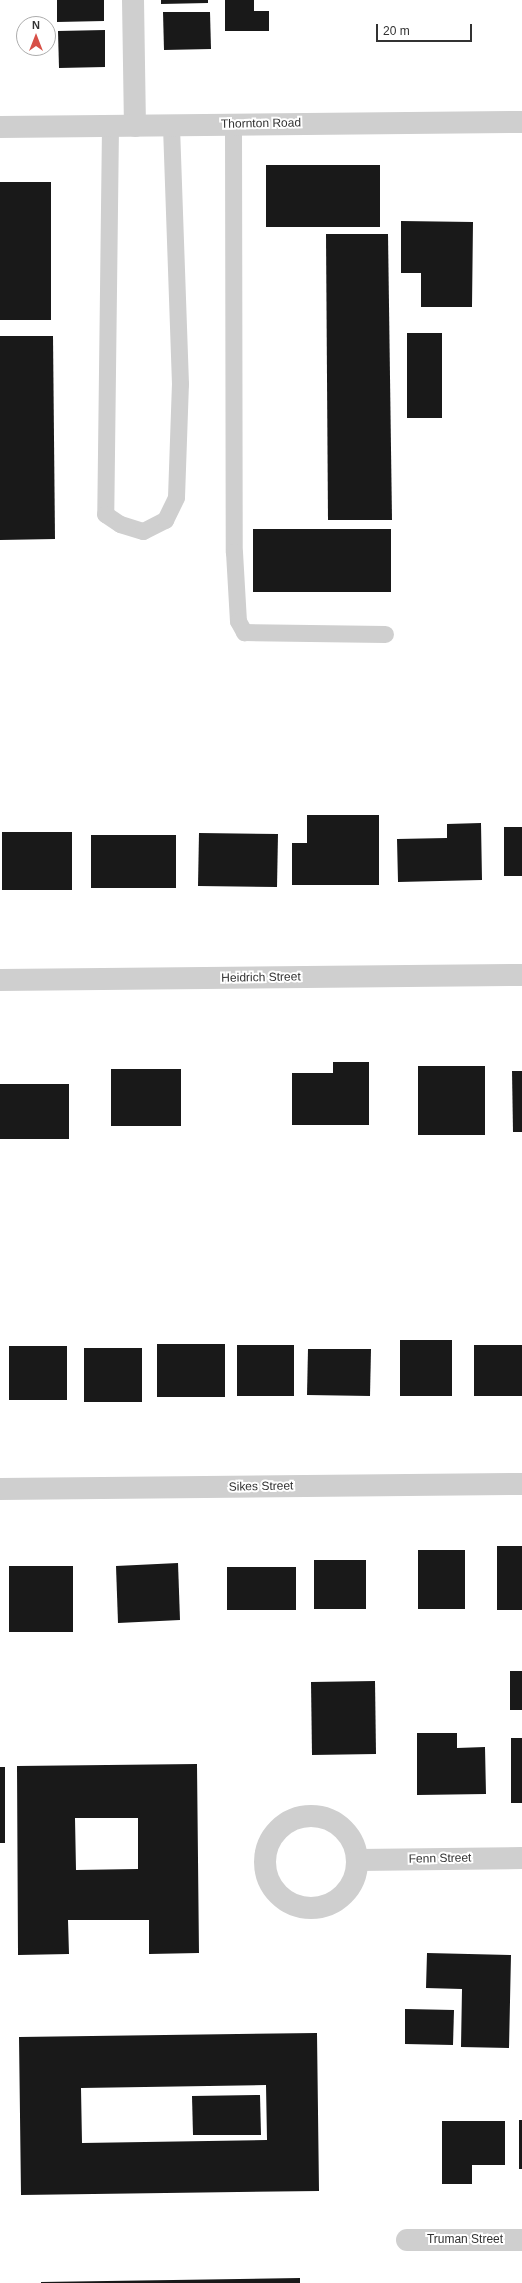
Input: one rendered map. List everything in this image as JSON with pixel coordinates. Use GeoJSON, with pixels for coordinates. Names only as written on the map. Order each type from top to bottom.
{"type":"FeatureCollection","features":[{"type":"Feature","properties":{"kind":"street"},"geometry":{"type":"LineString","coordinates":[[133,0],[135,126]]}},
{"type":"Feature","properties":{"kind":"street","name":"Thornton Road"},"geometry":{"type":"LineString","coordinates":[[0,127],[522,122]]}},
{"type":"Feature","properties":{"kind":"street","name":"Heidrich Street"},"geometry":{"type":"LineString","coordinates":[[0,980],[522,976]]}},
{"type":"Feature","properties":{"kind":"street","name":"Sikes Street"},"geometry":{"type":"LineString","coordinates":[[0,1489],[522,1484]]}},
{"type":"Feature","properties":{"kind":"street"},"geometry":{"type":"LineString","coordinates":[[309,1815],[323,1816],[348,1832],[355,1845],[358,1860],[356,1876],[348,1890],[329,1904],[306,1908],[290,1903],[277,1893],[268,1881],[265,1864],[266,1850],[272,1837],[281,1826],[294,1818],[309,1815]]}},
{"type":"Feature","properties":{"kind":"street","name":"Fenn Street"},"geometry":{"type":"LineString","coordinates":[[358,1860],[522,1858]]}},
{"type":"Feature","properties":{"kind":"street","name":"Truman Street"},"geometry":{"type":"LineString","coordinates":[[408,2240],[522,2240]]}},
{"type":"Feature","properties":{"kind":"lane"},"geometry":{"type":"LineString","coordinates":[[233,124],[234,552],[238,621],[244,632],[385,634]]}},
{"type":"Feature","properties":{"kind":"lane"},"geometry":{"type":"LineString","coordinates":[[110,126],[105,514],[120,524],[143,531],[165,520],[176,497],[180,384],[171,126]]}},
{"type":"Feature","properties":{"kind":"building"},"geometry":{"type":"Polygon","coordinates":[[[57,0],[104,0],[104,21],[57,22],[57,0]]]}},
{"type":"Feature","properties":{"kind":"building"},"geometry":{"type":"Polygon","coordinates":[[[161,0],[208,0],[208,3],[161,4],[161,0]]]}},
{"type":"Feature","properties":{"kind":"building"},"geometry":{"type":"Polygon","coordinates":[[[225,0],[254,0],[254,11],[269,11],[269,31],[225,31],[225,0]]]}},
{"type":"Feature","properties":{"kind":"building"},"geometry":{"type":"Polygon","coordinates":[[[163,12],[210,12],[211,49],[164,50],[163,12]]]}},
{"type":"Feature","properties":{"kind":"building"},"geometry":{"type":"Polygon","coordinates":[[[105,30],[105,67],[59,68],[58,31],[105,30]]]}},
{"type":"Feature","properties":{"kind":"building"},"geometry":{"type":"Polygon","coordinates":[[[266,165],[380,165],[380,227],[266,227],[266,165]]]}},
{"type":"Feature","properties":{"kind":"building"},"geometry":{"type":"Polygon","coordinates":[[[0,182],[51,182],[51,320],[0,320],[0,182]]]}},
{"type":"Feature","properties":{"kind":"building"},"geometry":{"type":"Polygon","coordinates":[[[401,221],[473,222],[472,307],[421,307],[421,273],[401,273],[401,221]]]}},
{"type":"Feature","properties":{"kind":"building"},"geometry":{"type":"Polygon","coordinates":[[[326,234],[388,234],[392,520],[328,520],[326,234]]]}},
{"type":"Feature","properties":{"kind":"building"},"geometry":{"type":"Polygon","coordinates":[[[407,333],[442,333],[442,418],[407,418],[407,333]]]}},
{"type":"Feature","properties":{"kind":"building"},"geometry":{"type":"Polygon","coordinates":[[[0,336],[53,336],[55,539],[0,540],[0,336]]]}},
{"type":"Feature","properties":{"kind":"building"},"geometry":{"type":"Polygon","coordinates":[[[253,529],[391,529],[391,592],[253,592],[253,529]]]}},
{"type":"Feature","properties":{"kind":"building"},"geometry":{"type":"Polygon","coordinates":[[[307,815],[379,815],[379,885],[292,885],[292,843],[307,843],[307,815]]]}},
{"type":"Feature","properties":{"kind":"building"},"geometry":{"type":"Polygon","coordinates":[[[481,823],[482,880],[398,882],[397,839],[447,838],[447,824],[481,823]]]}},
{"type":"Feature","properties":{"kind":"building"},"geometry":{"type":"Polygon","coordinates":[[[504,827],[522,827],[522,876],[504,876],[504,827]]]}},
{"type":"Feature","properties":{"kind":"building"},"geometry":{"type":"Polygon","coordinates":[[[2,832],[72,832],[72,890],[2,890],[2,832]]]}},
{"type":"Feature","properties":{"kind":"building"},"geometry":{"type":"Polygon","coordinates":[[[199,833],[278,834],[277,887],[198,886],[199,833]]]}},
{"type":"Feature","properties":{"kind":"building"},"geometry":{"type":"Polygon","coordinates":[[[91,835],[176,835],[176,888],[91,888],[91,835]]]}},
{"type":"Feature","properties":{"kind":"building"},"geometry":{"type":"Polygon","coordinates":[[[333,1062],[369,1062],[369,1125],[292,1125],[292,1073],[333,1073],[333,1062]]]}},
{"type":"Feature","properties":{"kind":"building"},"geometry":{"type":"Polygon","coordinates":[[[418,1066],[485,1066],[485,1135],[418,1135],[418,1066]]]}},
{"type":"Feature","properties":{"kind":"building"},"geometry":{"type":"Polygon","coordinates":[[[111,1069],[181,1069],[181,1126],[111,1126],[111,1069]]]}},
{"type":"Feature","properties":{"kind":"building"},"geometry":{"type":"Polygon","coordinates":[[[512,1071],[522,1071],[522,1132],[513,1132],[512,1071]]]}},
{"type":"Feature","properties":{"kind":"building"},"geometry":{"type":"Polygon","coordinates":[[[0,1084],[69,1084],[69,1139],[0,1139],[0,1084]]]}},
{"type":"Feature","properties":{"kind":"building"},"geometry":{"type":"Polygon","coordinates":[[[400,1340],[452,1340],[452,1396],[400,1396],[400,1340]]]}},
{"type":"Feature","properties":{"kind":"building"},"geometry":{"type":"Polygon","coordinates":[[[157,1344],[225,1344],[225,1397],[157,1397],[157,1344]]]}},
{"type":"Feature","properties":{"kind":"building"},"geometry":{"type":"Polygon","coordinates":[[[237,1345],[294,1345],[294,1396],[237,1396],[237,1345]]]}},
{"type":"Feature","properties":{"kind":"building"},"geometry":{"type":"Polygon","coordinates":[[[474,1345],[522,1345],[522,1396],[474,1396],[474,1345]]]}},
{"type":"Feature","properties":{"kind":"building"},"geometry":{"type":"Polygon","coordinates":[[[9,1346],[67,1346],[67,1400],[9,1400],[9,1346]]]}},
{"type":"Feature","properties":{"kind":"building"},"geometry":{"type":"Polygon","coordinates":[[[84,1348],[142,1348],[142,1402],[84,1402],[84,1348]]]}},
{"type":"Feature","properties":{"kind":"building"},"geometry":{"type":"Polygon","coordinates":[[[308,1349],[371,1349],[370,1396],[307,1395],[308,1349]]]}},
{"type":"Feature","properties":{"kind":"building"},"geometry":{"type":"Polygon","coordinates":[[[497,1546],[522,1546],[522,1610],[497,1610],[497,1546]]]}},
{"type":"Feature","properties":{"kind":"building"},"geometry":{"type":"Polygon","coordinates":[[[418,1550],[465,1550],[465,1609],[418,1609],[418,1550]]]}},
{"type":"Feature","properties":{"kind":"building"},"geometry":{"type":"Polygon","coordinates":[[[314,1560],[366,1560],[366,1609],[314,1609],[314,1560]]]}},
{"type":"Feature","properties":{"kind":"building"},"geometry":{"type":"Polygon","coordinates":[[[178,1563],[180,1620],[118,1623],[116,1566],[178,1563]]]}},
{"type":"Feature","properties":{"kind":"building"},"geometry":{"type":"Polygon","coordinates":[[[9,1566],[73,1566],[73,1632],[9,1632],[9,1566]]]}},
{"type":"Feature","properties":{"kind":"building"},"geometry":{"type":"Polygon","coordinates":[[[227,1567],[296,1567],[296,1610],[227,1610],[227,1567]]]}},
{"type":"Feature","properties":{"kind":"building"},"geometry":{"type":"Polygon","coordinates":[[[510,1671],[522,1671],[522,1710],[510,1710],[510,1671]]]}},
{"type":"Feature","properties":{"kind":"building"},"geometry":{"type":"Polygon","coordinates":[[[375,1681],[376,1754],[312,1755],[311,1682],[375,1681]]]}},
{"type":"Feature","properties":{"kind":"building"},"geometry":{"type":"Polygon","coordinates":[[[417,1733],[457,1733],[457,1748],[485,1747],[486,1794],[417,1795],[417,1733]]]}},
{"type":"Feature","properties":{"kind":"building"},"geometry":{"type":"Polygon","coordinates":[[[511,1738],[522,1738],[522,1803],[511,1803],[511,1738]]]}},
{"type":"Feature","properties":{"kind":"building"},"geometry":{"type":"Polygon","coordinates":[[[197,1764],[199,1953],[149,1954],[149,1920],[68,1920],[69,1954],[18,1955],[17,1766],[197,1764]],[[75,1818],[76,1870],[138,1869],[138,1818],[75,1818]]]}},
{"type":"Feature","properties":{"kind":"building"},"geometry":{"type":"Polygon","coordinates":[[[0,1767],[5,1767],[5,1843],[0,1843],[0,1767]]]}},
{"type":"Feature","properties":{"kind":"building"},"geometry":{"type":"Polygon","coordinates":[[[427,1953],[511,1955],[509,2048],[461,2047],[462,1989],[426,1988],[427,1953]]]}},
{"type":"Feature","properties":{"kind":"building"},"geometry":{"type":"Polygon","coordinates":[[[405,2009],[454,2010],[453,2045],[405,2044],[405,2009]]]}},
{"type":"Feature","properties":{"kind":"building"},"geometry":{"type":"Polygon","coordinates":[[[317,2033],[319,2191],[21,2195],[19,2037],[317,2033]],[[266,2085],[81,2088],[82,2143],[267,2140],[266,2085]]]}},
{"type":"Feature","properties":{"kind":"building"},"geometry":{"type":"Polygon","coordinates":[[[260,2095],[261,2135],[193,2135],[192,2096],[260,2095]]]}},
{"type":"Feature","properties":{"kind":"building"},"geometry":{"type":"Polygon","coordinates":[[[519,2120],[522,2120],[522,2169],[519,2169],[519,2120]]]}},
{"type":"Feature","properties":{"kind":"building"},"geometry":{"type":"Polygon","coordinates":[[[442,2121],[505,2121],[505,2165],[472,2165],[472,2184],[442,2184],[442,2121]]]}},
{"type":"Feature","properties":{"kind":"building"},"geometry":{"type":"Polygon","coordinates":[[[300,2278],[300,2283],[41,2283],[41,2282],[300,2278]]]}}]}
